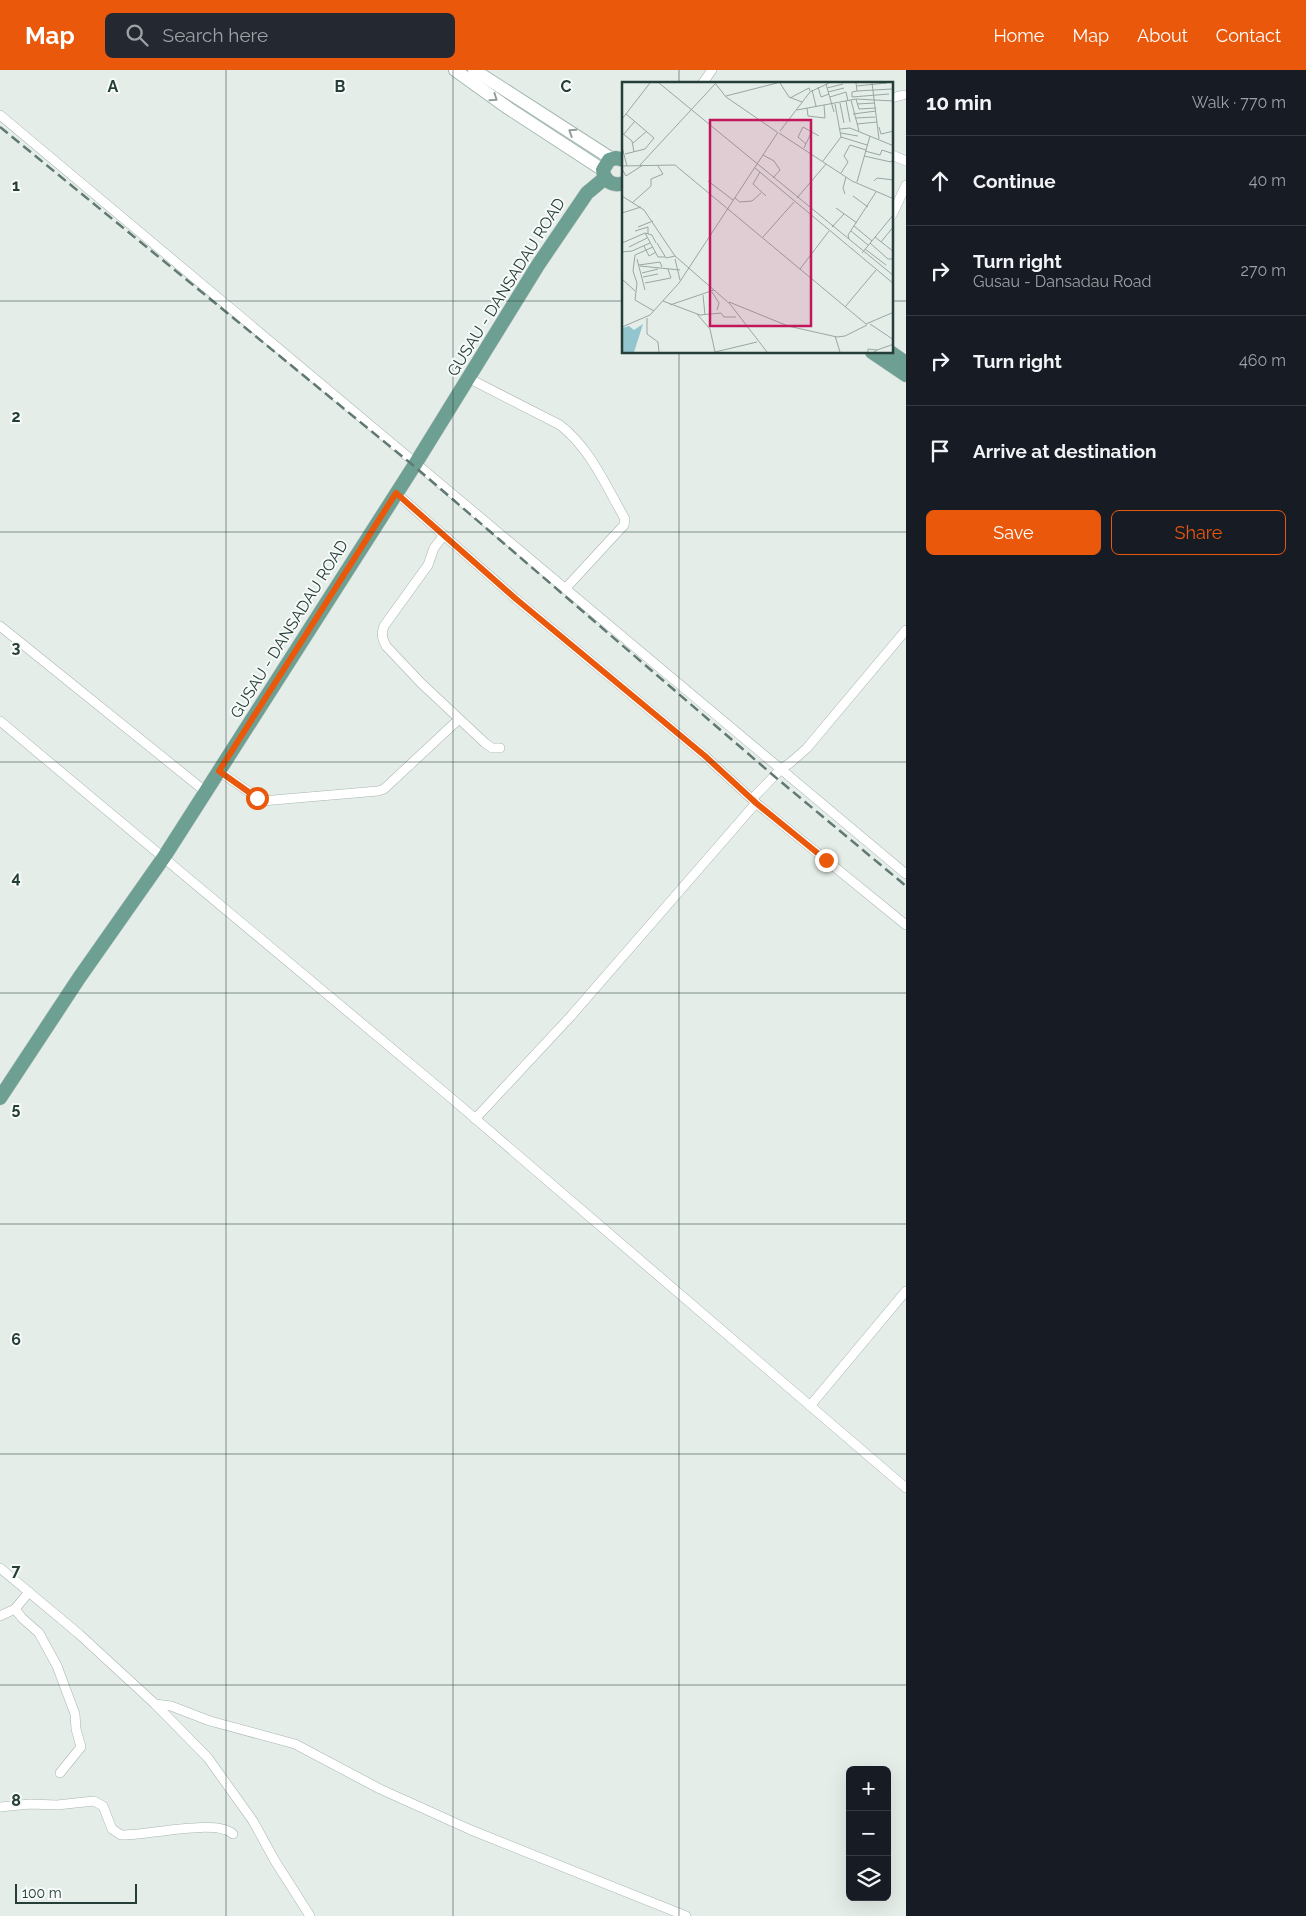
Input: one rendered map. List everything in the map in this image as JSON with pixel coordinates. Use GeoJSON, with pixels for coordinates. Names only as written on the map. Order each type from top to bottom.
{"type":"FeatureCollection","features":[{"type":"Feature","properties":{"kind":"main road"},"geometry":{"type":"LineString","coordinates":[[454,70],[604,174],[612,184],[622,185]]}},
{"type":"Feature","properties":{"kind":"main road"},"geometry":{"type":"LineString","coordinates":[[474,70],[618,159]]}},
{"type":"Feature","properties":{"kind":"main road","name":"GUSAU - DANSADAU ROAD"},"geometry":{"type":"LineString","coordinates":[[0,1098],[206,792],[416,462],[538,265],[587,193],[604,174],[606,163],[618,159]]}},
{"type":"Feature","properties":{"kind":"main road"},"geometry":{"type":"LineString","coordinates":[[875,354],[906,375]]}},
{"type":"Feature","properties":{"kind":"main road"},"geometry":{"type":"LineString","coordinates":[[893,354],[906,363]]}},
{"type":"Feature","properties":{"kind":"street"},"geometry":{"type":"LineString","coordinates":[[703,82],[712,70]]}},
{"type":"Feature","properties":{"kind":"street"},"geometry":{"type":"LineString","coordinates":[[894,97],[903,95]]}},
{"type":"Feature","properties":{"kind":"street"},"geometry":{"type":"LineString","coordinates":[[0,115],[906,874]]}},
{"type":"Feature","properties":{"kind":"street"},"geometry":{"type":"LineString","coordinates":[[894,155],[906,161]]}},
{"type":"Feature","properties":{"kind":"street"},"geometry":{"type":"LineString","coordinates":[[894,211],[906,185]]}},
{"type":"Feature","properties":{"kind":"street"},"geometry":{"type":"LineString","coordinates":[[468,378],[560,425],[572,434],[584,448],[625,519],[624,524],[565,589]]}},
{"type":"Feature","properties":{"kind":"street"},"geometry":{"type":"LineString","coordinates":[[396,493],[516,599],[705,756],[754,801],[906,925]]}},
{"type":"Feature","properties":{"kind":"street"},"geometry":{"type":"LineString","coordinates":[[444,535],[434,548],[428,565],[384,626],[382,640],[458,720],[484,743],[492,748],[500,748]]}},
{"type":"Feature","properties":{"kind":"street"},"geometry":{"type":"LineString","coordinates":[[0,626],[206,792]]}},
{"type":"Feature","properties":{"kind":"street"},"geometry":{"type":"LineString","coordinates":[[475,1119],[571,1016],[781,769],[807,748],[906,630]]}},
{"type":"Feature","properties":{"kind":"street"},"geometry":{"type":"LineString","coordinates":[[219,771],[262,801],[384,789],[458,720]]}},
{"type":"Feature","properties":{"kind":"street"},"geometry":{"type":"LineString","coordinates":[[0,721],[475,1119],[906,1488]]}},
{"type":"Feature","properties":{"kind":"street"},"geometry":{"type":"LineString","coordinates":[[810,1406],[906,1291]]}},
{"type":"Feature","properties":{"kind":"street"},"geometry":{"type":"LineString","coordinates":[[0,1568],[80,1634],[155,1704],[208,1758],[253,1821],[275,1861],[310,1916]]}},
{"type":"Feature","properties":{"kind":"street"},"geometry":{"type":"LineString","coordinates":[[0,1616],[15,1609],[28,1592]]}},
{"type":"Feature","properties":{"kind":"street"},"geometry":{"type":"LineString","coordinates":[[15,1609],[22,1618],[33,1626],[46,1644],[64,1681],[75,1714],[76,1729],[82,1747],[60,1773]]}},
{"type":"Feature","properties":{"kind":"street"},"geometry":{"type":"LineString","coordinates":[[155,1704],[171,1706],[210,1722],[295,1744],[380,1790],[585,1877],[686,1916]]}},
{"type":"Feature","properties":{"kind":"street"},"geometry":{"type":"LineString","coordinates":[[0,1807],[30,1804],[57,1805],[94,1800],[103,1806],[112,1829],[121,1835],[202,1828],[227,1829],[233,1834]]}},
{"type":"Feature","properties":{"kind":"railway"},"geometry":{"type":"LineString","coordinates":[[0,127],[414,466],[774,776],[906,886]]}},
{"type":"Feature","properties":{"kind":"route"},"geometry":{"type":"LineString","coordinates":[[257,798],[219,771],[396,493],[516,599],[705,756],[756,803],[826,860]]}}]}
